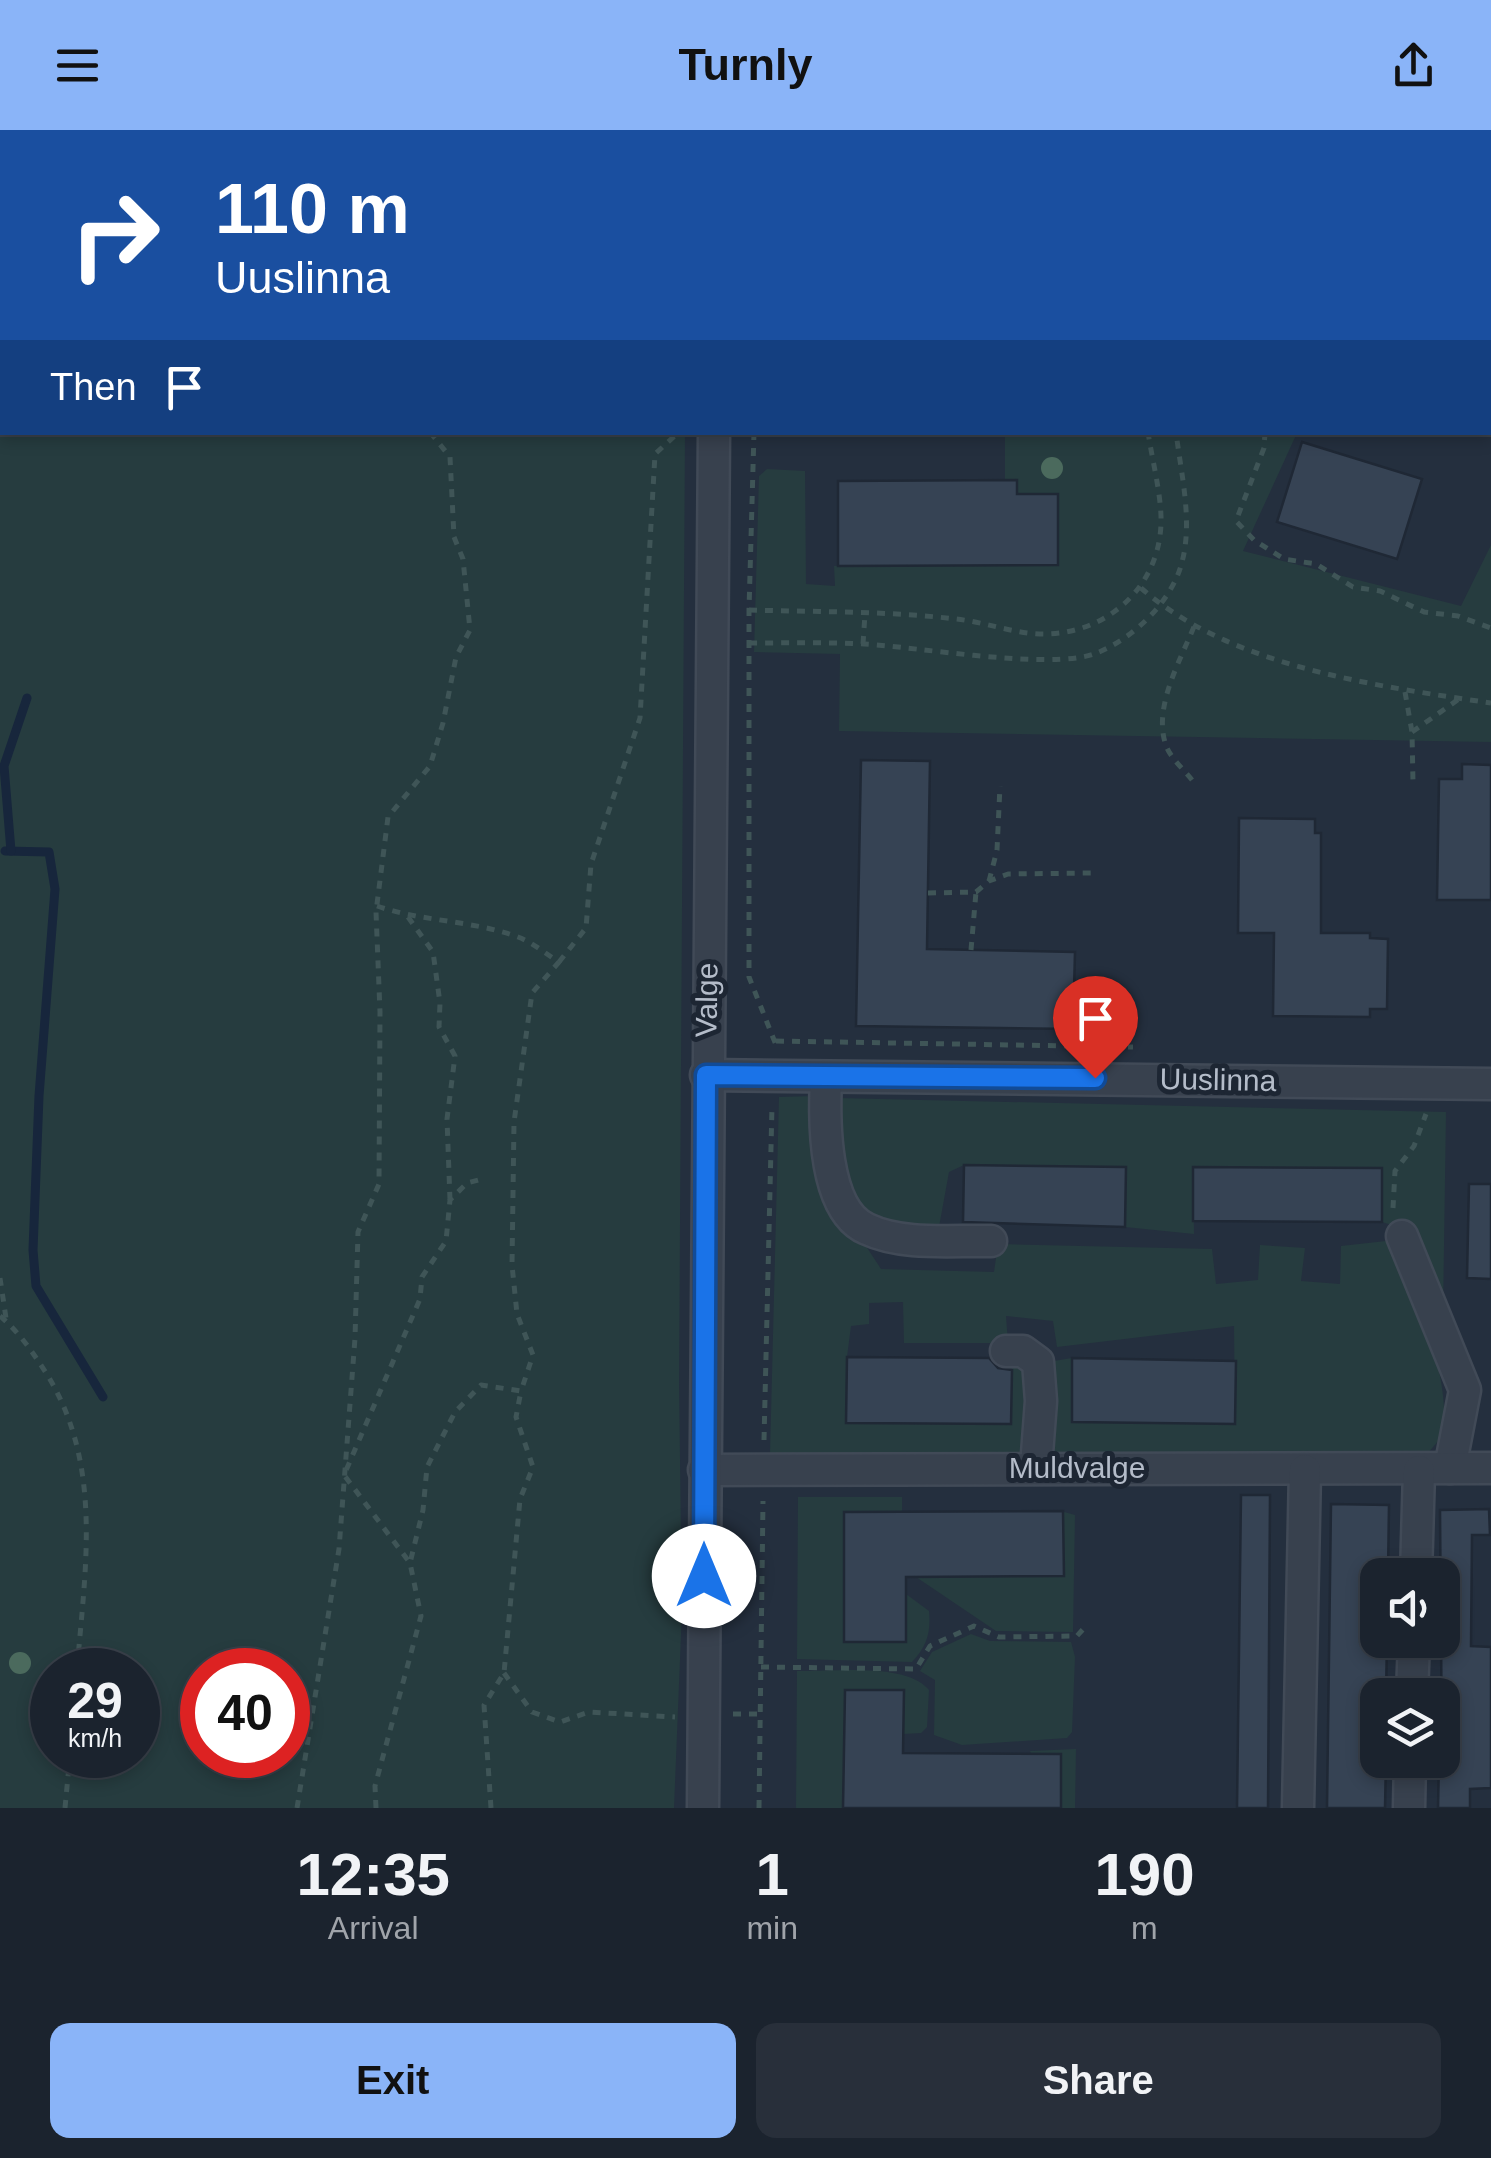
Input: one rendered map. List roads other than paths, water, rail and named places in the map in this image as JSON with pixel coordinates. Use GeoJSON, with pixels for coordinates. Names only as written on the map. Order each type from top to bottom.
{"type":"FeatureCollection","features":[{"type":"Feature","properties":{"kind":"street","name":"Valge"},"geometry":{"type":"LineString","coordinates":[[702,1808],[714,435]]}},
{"type":"Feature","properties":{"kind":"street","name":"Uuslinna"},"geometry":{"type":"LineString","coordinates":[[706,1075],[1491,1084]]}},
{"type":"Feature","properties":{"kind":"street"},"geometry":{"type":"LineString","coordinates":[[826,1078],[828,1164],[847,1211],[864,1228],[894,1238],[991,1241]]}},
{"type":"Feature","properties":{"kind":"street"},"geometry":{"type":"LineString","coordinates":[[1402,1236],[1465,1390],[1450,1468]]}},
{"type":"Feature","properties":{"kind":"street"},"geometry":{"type":"LineString","coordinates":[[1006,1351],[1023,1351],[1038,1362],[1041,1401],[1036,1468]]}},
{"type":"Feature","properties":{"kind":"street","name":"Muldvalge"},"geometry":{"type":"LineString","coordinates":[[704,1470],[1491,1468]]}},
{"type":"Feature","properties":{"kind":"street"},"geometry":{"type":"LineString","coordinates":[[1298,1808],[1305,1470]]}},
{"type":"Feature","properties":{"kind":"street"},"geometry":{"type":"LineString","coordinates":[[1416,1558],[1419,1471]]}},
{"type":"Feature","properties":{"kind":"street"},"geometry":{"type":"LineString","coordinates":[[1409,1808],[1410,1778]]}},
{"type":"Feature","properties":{"kind":"waterway"},"geometry":{"type":"LineString","coordinates":[[11,851],[4,766],[27,698]]}},
{"type":"Feature","properties":{"kind":"waterway"},"geometry":{"type":"LineString","coordinates":[[5,851],[49,852],[55,889],[39,1096],[33,1250],[36,1286],[103,1397]]}}]}
